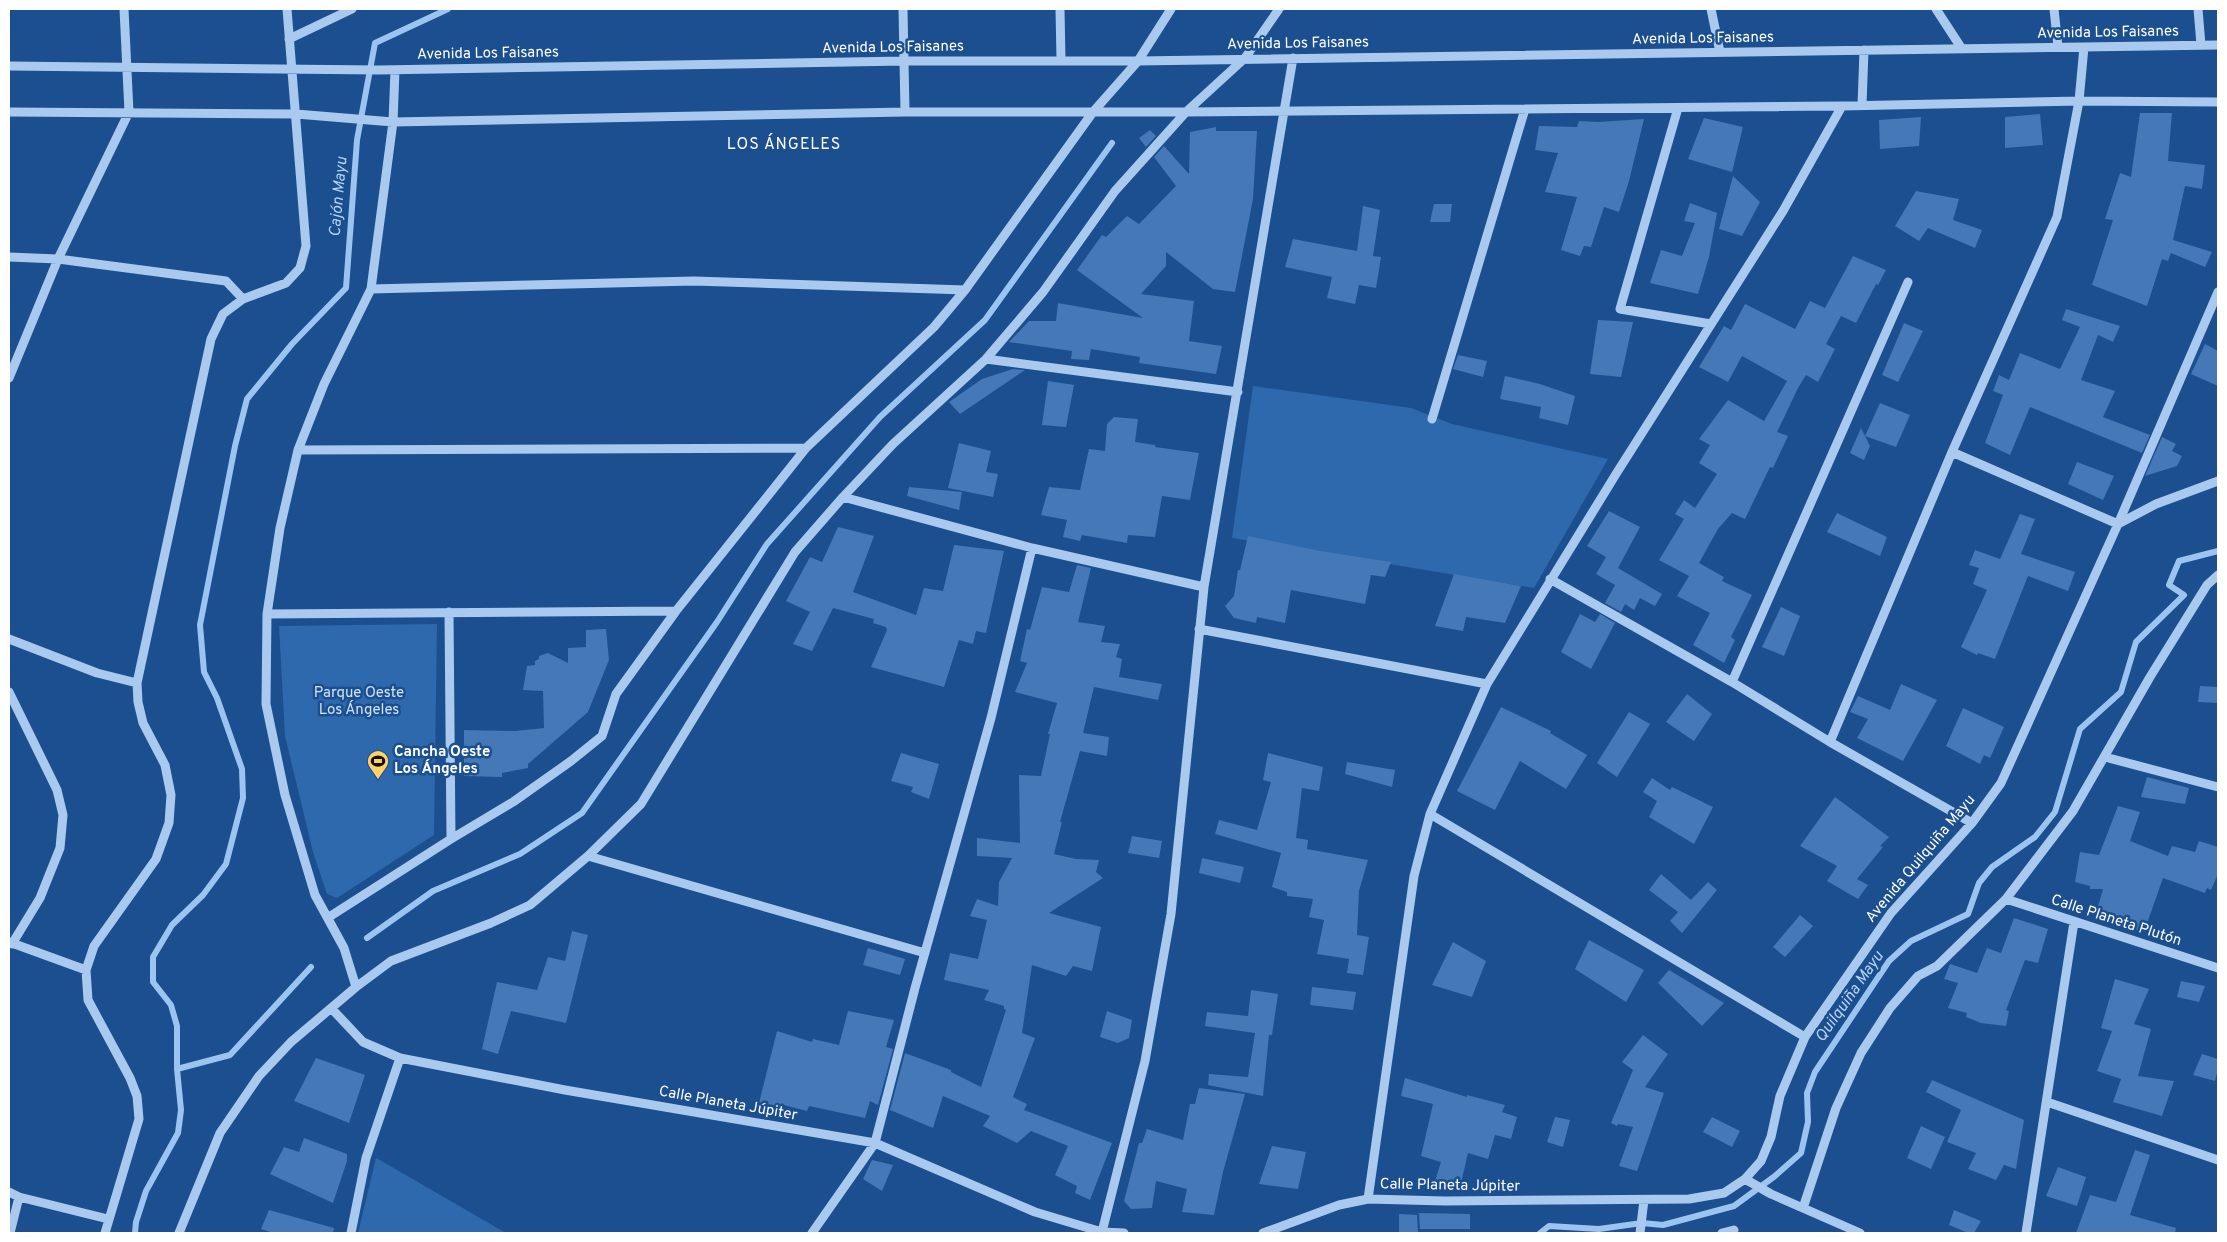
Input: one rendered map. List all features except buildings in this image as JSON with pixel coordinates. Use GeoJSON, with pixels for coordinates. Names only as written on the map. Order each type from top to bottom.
{"type":"FeatureCollection","features":[{"type":"Feature","properties":{"kind":"street"},"geometry":{"type":"LineString","coordinates":[[9,378],[58,259],[129,112],[124,9]]}},
{"type":"Feature","properties":{"kind":"street"},"geometry":{"type":"LineString","coordinates":[[105,1233],[139,1119],[137,1096],[130,1078],[88,1000],[86,970],[94,946],[156,858],[169,822],[171,795],[165,765],[143,723],[138,702],[137,683],[211,339],[223,314],[243,299],[286,283],[300,268],[306,246],[287,9]]}},
{"type":"Feature","properties":{"kind":"street"},"geometry":{"type":"LineString","coordinates":[[289,39],[352,9]]}},
{"type":"Feature","properties":{"kind":"street"},"geometry":{"type":"LineString","coordinates":[[903,9],[905,112]]}},
{"type":"Feature","properties":{"kind":"street"},"geometry":{"type":"LineString","coordinates":[[1060,9],[1061,60]]}},
{"type":"Feature","properties":{"kind":"street"},"geometry":{"type":"LineString","coordinates":[[328,918],[451,839],[513,802],[572,761],[602,736],[616,694],[676,611],[806,448],[934,327],[966,290],[1093,112],[1138,60],[1171,9]]}},
{"type":"Feature","properties":{"kind":"street"},"geometry":{"type":"LineString","coordinates":[[179,1233],[220,1133],[259,1076],[291,1042],[390,961],[491,923],[530,904],[588,856],[641,804],[795,552],[842,497],[893,444],[986,359],[1043,292],[1115,191],[1186,112],[1245,58],[1279,9]]}},
{"type":"Feature","properties":{"kind":"street"},"geometry":{"type":"LineString","coordinates":[[1711,9],[1720,52]]}},
{"type":"Feature","properties":{"kind":"street"},"geometry":{"type":"LineString","coordinates":[[1936,9],[1962,48]]}},
{"type":"Feature","properties":{"kind":"street"},"geometry":{"type":"LineString","coordinates":[[2054,9],[2058,47]]}},
{"type":"Feature","properties":{"kind":"street"},"geometry":{"type":"LineString","coordinates":[[2198,9],[2200,45]]}},
{"type":"Feature","properties":{"kind":"street","name":"Avenida Los Faisanes"},"geometry":{"type":"LineString","coordinates":[[9,66],[395,70],[904,61],[1138,60],[2218,45]]}},
{"type":"Feature","properties":{"kind":"street"},"geometry":{"type":"LineString","coordinates":[[1830,742],[1952,452],[2057,217],[2079,101],[2084,47]]}},
{"type":"Feature","properties":{"kind":"street"},"geometry":{"type":"LineString","coordinates":[[1862,106],[1864,50]]}},
{"type":"Feature","properties":{"kind":"street"},"geometry":{"type":"LineString","coordinates":[[1102,1232],[1145,1061],[1171,914],[1204,587],[1293,58]]}},
{"type":"Feature","properties":{"kind":"street"},"geometry":{"type":"LineString","coordinates":[[356,987],[344,948],[314,895],[287,804],[266,704],[267,614],[280,528],[298,450],[324,384],[371,289],[393,122],[395,70]]}},
{"type":"Feature","properties":{"kind":"street"},"geometry":{"type":"LineString","coordinates":[[9,112],[296,114],[393,122],[905,112],[1284,112],[1862,106],[2079,101],[2218,102]]}},
{"type":"Feature","properties":{"kind":"street"},"geometry":{"type":"LineString","coordinates":[[1368,1198],[1414,876],[1430,814],[1487,684],[1550,579],[1783,211],[1842,106]]}},
{"type":"Feature","properties":{"kind":"street"},"geometry":{"type":"LineString","coordinates":[[1678,108],[1620,309],[1711,324]]}},
{"type":"Feature","properties":{"kind":"street"},"geometry":{"type":"LineString","coordinates":[[1432,419],[1525,109]]}},
{"type":"Feature","properties":{"kind":"street"},"geometry":{"type":"LineString","coordinates":[[9,257],[58,259],[226,281],[243,299]]}},
{"type":"Feature","properties":{"kind":"street"},"geometry":{"type":"LineString","coordinates":[[371,289],[694,281],[966,290]]}},
{"type":"Feature","properties":{"kind":"street"},"geometry":{"type":"LineString","coordinates":[[1732,682],[1908,282]]}},
{"type":"Feature","properties":{"kind":"street","name":"Avenida Quilquiña Mayu"},"geometry":{"type":"LineString","coordinates":[[1644,1200],[1689,1199],[1724,1193],[1745,1178],[1761,1161],[1771,1137],[1780,1096],[1805,1037],[1891,913],[1972,823],[2001,783],[2118,524],[2218,292]]}},
{"type":"Feature","properties":{"kind":"street"},"geometry":{"type":"LineString","coordinates":[[986,359],[1238,392]]}},
{"type":"Feature","properties":{"kind":"street"},"geometry":{"type":"LineString","coordinates":[[298,450],[806,448]]}},
{"type":"Feature","properties":{"kind":"street"},"geometry":{"type":"LineString","coordinates":[[1952,452],[2118,524],[2156,504],[2218,480]]}},
{"type":"Feature","properties":{"kind":"street"},"geometry":{"type":"LineString","coordinates":[[842,497],[1032,548],[1204,587]]}},
{"type":"Feature","properties":{"kind":"street"},"geometry":{"type":"LineString","coordinates":[[812,1233],[875,1143],[925,953],[991,718],[1032,548]]}},
{"type":"Feature","properties":{"kind":"street"},"geometry":{"type":"LineString","coordinates":[[1803,1208],[1836,1108],[1861,1053],[1890,1008],[1918,976],[1937,966],[2006,899],[2073,811],[2150,677],[2207,585],[2218,575]]}},
{"type":"Feature","properties":{"kind":"street"},"geometry":{"type":"LineString","coordinates":[[1550,579],[1732,682],[1830,742],[1972,823]]}},
{"type":"Feature","properties":{"kind":"street"},"geometry":{"type":"LineString","coordinates":[[267,614],[676,611]]}},
{"type":"Feature","properties":{"kind":"street"},"geometry":{"type":"LineString","coordinates":[[449,612],[451,839]]}},
{"type":"Feature","properties":{"kind":"street"},"geometry":{"type":"LineString","coordinates":[[1199,630],[1487,684]]}},
{"type":"Feature","properties":{"kind":"street"},"geometry":{"type":"LineString","coordinates":[[9,639],[97,672],[137,683]]}},
{"type":"Feature","properties":{"kind":"street"},"geometry":{"type":"LineString","coordinates":[[9,692],[57,790],[63,815],[60,848],[40,898],[10,943],[86,970]]}},
{"type":"Feature","properties":{"kind":"street"},"geometry":{"type":"LineString","coordinates":[[2105,757],[2218,787]]}},
{"type":"Feature","properties":{"kind":"street"},"geometry":{"type":"LineString","coordinates":[[1430,814],[1805,1037]]}},
{"type":"Feature","properties":{"kind":"street"},"geometry":{"type":"LineString","coordinates":[[588,856],[925,953]]}},
{"type":"Feature","properties":{"kind":"street","name":"Calle Planeta Plutón"},"geometry":{"type":"LineString","coordinates":[[2006,899],[2218,968]]}},
{"type":"Feature","properties":{"kind":"street"},"geometry":{"type":"LineString","coordinates":[[2026,1233],[2074,922]]}},
{"type":"Feature","properties":{"kind":"street","name":"Calle Planeta Júpiter"},"geometry":{"type":"LineString","coordinates":[[332,1008],[363,1042],[400,1058],[565,1090],[875,1143],[1035,1212],[1102,1232],[1124,1233]]}},
{"type":"Feature","properties":{"kind":"street"},"geometry":{"type":"LineString","coordinates":[[351,1233],[366,1158],[400,1058]]}},
{"type":"Feature","properties":{"kind":"street"},"geometry":{"type":"LineString","coordinates":[[2047,1102],[2218,1160]]}},
{"type":"Feature","properties":{"kind":"street"},"geometry":{"type":"LineString","coordinates":[[1745,1178],[1772,1194],[1860,1233]]}},
{"type":"Feature","properties":{"kind":"street"},"geometry":{"type":"LineString","coordinates":[[9,1192],[19,1197],[108,1219]]}},
{"type":"Feature","properties":{"kind":"street"},"geometry":{"type":"LineString","coordinates":[[10,1233],[19,1197]]}},
{"type":"Feature","properties":{"kind":"street","name":"Calle Planeta Júpiter"},"geometry":{"type":"LineString","coordinates":[[1263,1233],[1339,1205],[1368,1198],[1446,1201],[1644,1200]]}},
{"type":"Feature","properties":{"kind":"street"},"geometry":{"type":"LineString","coordinates":[[1640,1233],[1644,1200]]}},
{"type":"Feature","properties":{"kind":"street"},"geometry":{"type":"LineString","coordinates":[[1722,1233],[1734,1230]]}},
{"type":"Feature","properties":{"kind":"green space"},"geometry":{"type":"Polygon","coordinates":[[[1253,386],[1411,408],[1452,424],[1608,459],[1534,588],[1232,538],[1253,386]]]}},
{"type":"Feature","properties":{"kind":"green space","name":"Parque Oeste Los Ángeles"},"geometry":{"type":"Polygon","coordinates":[[[437,624],[434,835],[337,898],[327,894],[313,852],[285,736],[279,626],[437,624]]]}},
{"type":"Feature","properties":{"kind":"green space"},"geometry":{"type":"Polygon","coordinates":[[[376,1158],[385,1163],[506,1233],[358,1233],[376,1158]]]}},
{"type":"Feature","properties":{"kind":"waterway","name":"Cajón Mayu"},"geometry":{"type":"LineString","coordinates":[[135,1233],[136,1222],[146,1191],[178,1133],[181,1110],[177,1069],[177,1026],[171,1005],[153,982],[153,957],[172,925],[203,895],[226,864],[243,798],[242,769],[217,698],[204,672],[200,625],[235,446],[247,399],[292,344],[346,288],[357,140],[375,43],[448,9]]}},
{"type":"Feature","properties":{"kind":"waterway"},"geometry":{"type":"LineString","coordinates":[[367,938],[433,891],[520,854],[582,813],[717,622],[767,544],[880,417],[985,320],[1112,143]]}},
{"type":"Feature","properties":{"kind":"waterway","name":"Quilquiña Mayu"},"geometry":{"type":"LineString","coordinates":[[1540,1233],[1549,1226],[1599,1229],[1642,1223],[1663,1225],[1734,1206],[1775,1176],[1801,1153],[1808,1122],[1807,1093],[1815,1072],[1889,961],[1911,941],[1968,914],[1979,883],[1992,867],[2035,837],[2055,812],[2080,729],[2121,692],[2136,642],[2184,595],[2169,585],[2179,561],[2218,551]]}},
{"type":"Feature","properties":{"kind":"waterway"},"geometry":{"type":"LineString","coordinates":[[177,1069],[230,1055],[311,967]]}},
{"type":"Feature","properties":{"kind":"place","name":"Cancha Oeste Los Ángeles"},"geometry":{"type":"Point","coordinates":[378,780]}},
{"type":"Feature","properties":{"kind":"district","name":"LOS ÁNGELES"},"geometry":{"type":"Point","coordinates":[784,145]}}]}
